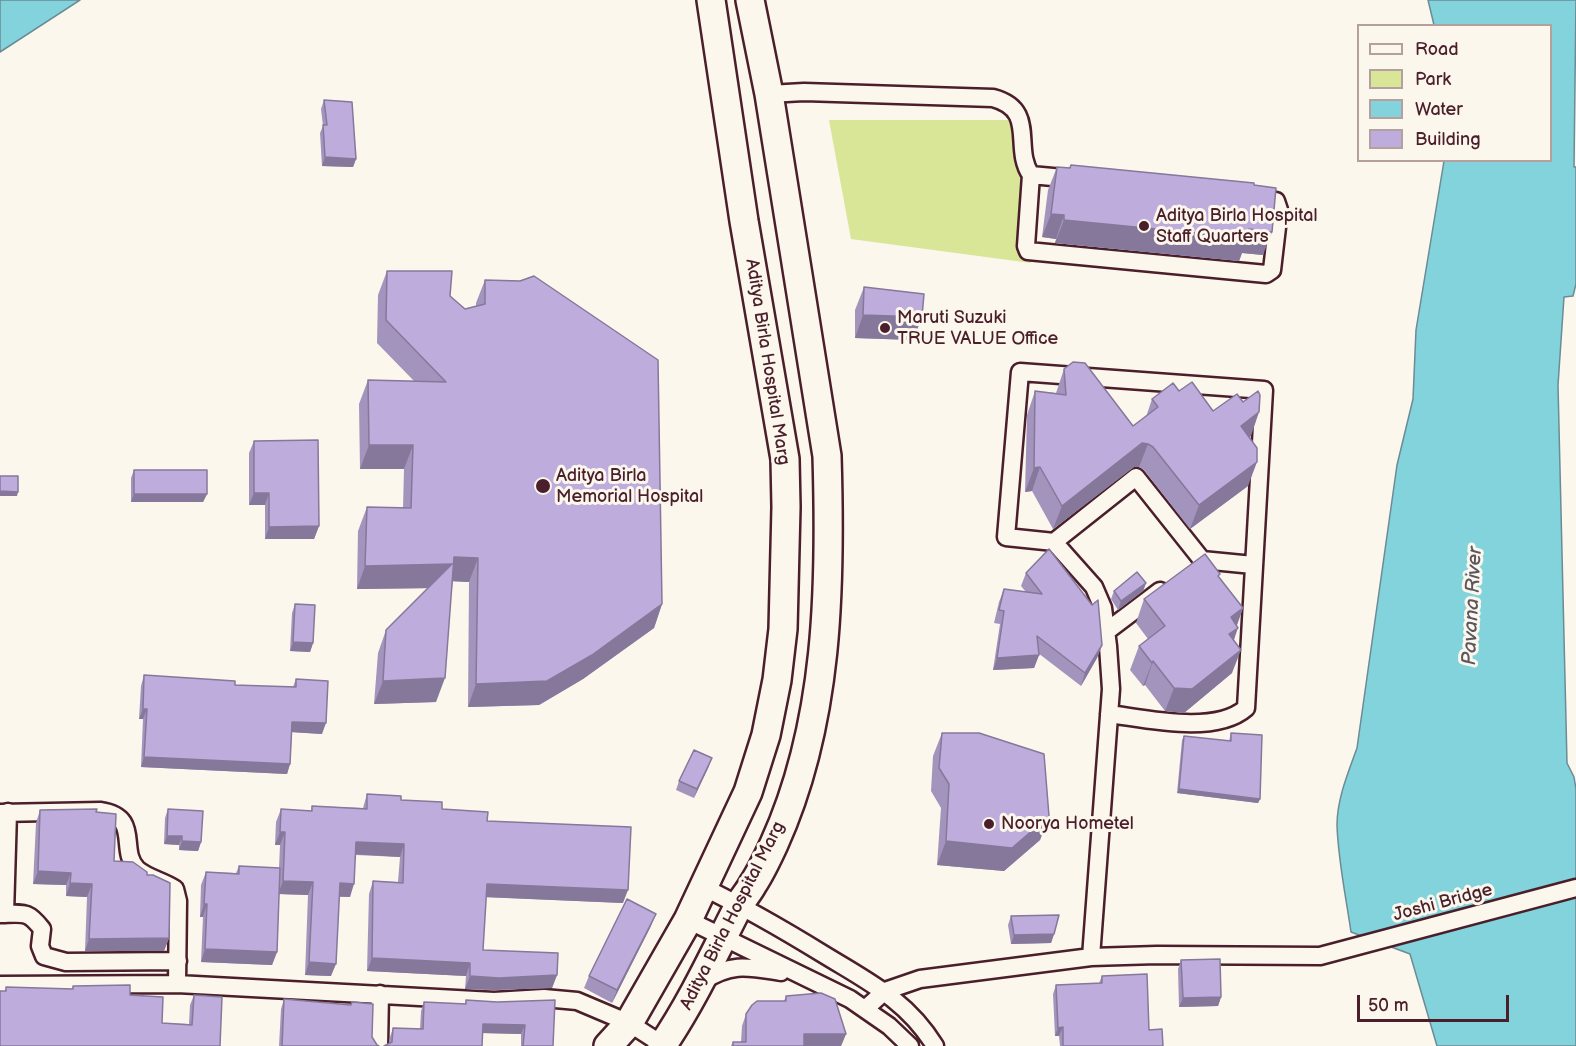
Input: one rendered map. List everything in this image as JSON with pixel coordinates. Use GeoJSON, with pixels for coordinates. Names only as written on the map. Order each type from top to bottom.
{"type":"FeatureCollection","features":[{"type":"Feature","properties":{"kind":"main road","name":"Aditya Birla Hospital Marg"},"geometry":{"type":"LineString","coordinates":[[608,1046],[629,1023],[688,920],[748,792],[766,735],[777,680],[783,629],[785,459],[744,221],[711,0]]}},
{"type":"Feature","properties":{"kind":"main road","name":"Aditya Birla Hospital Marg"},"geometry":{"type":"LineString","coordinates":[[662,1045],[723,939],[739,904],[753,884],[789,806],[820,686],[825,632],[827,456],[769,94],[750,0]]}},
{"type":"Feature","properties":{"kind":"street"},"geometry":{"type":"LineString","coordinates":[[769,94],[804,92],[993,98],[1004,101],[1017,112],[1026,168],[1031,175],[1026,246],[1028,250],[1269,273],[1272,270],[1278,203],[1271,199],[1241,196]]}},
{"type":"Feature","properties":{"kind":"street"},"geometry":{"type":"LineString","coordinates":[[1031,175],[1089,181]]}},
{"type":"Feature","properties":{"kind":"street"},"geometry":{"type":"LineString","coordinates":[[1092,957],[1109,714],[1111,689],[1107,631],[1103,608],[1094,587],[1054,542],[1006,537],[1020,372],[1264,390],[1246,708],[1232,718],[1209,722],[1171,722],[1109,714]]}},
{"type":"Feature","properties":{"kind":"street"},"geometry":{"type":"LineString","coordinates":[[1054,542],[1136,477],[1197,564],[1253,565]]}},
{"type":"Feature","properties":{"kind":"street"},"geometry":{"type":"LineString","coordinates":[[1107,631],[1173,582]]}},
{"type":"Feature","properties":{"kind":"street"},"geometry":{"type":"LineString","coordinates":[[177,984],[178,961],[178,901],[175,889],[137,868],[132,861],[123,820],[112,813],[100,811],[4,812],[2,914],[26,913],[35,920],[42,929],[40,946],[44,956],[66,962],[178,961]]}},
{"type":"Feature","properties":{"kind":"street"},"geometry":{"type":"LineString","coordinates":[[703,887],[739,904],[885,991],[914,1017],[934,1046]]}},
{"type":"Feature","properties":{"kind":"street","name":"Joshi Bridge"},"geometry":{"type":"LineString","coordinates":[[885,991],[920,979],[1092,957],[1320,956],[1576,888]]}},
{"type":"Feature","properties":{"kind":"street"},"geometry":{"type":"LineString","coordinates":[[688,920],[850,999],[889,1026],[910,1046]]}},
{"type":"Feature","properties":{"kind":"street"},"geometry":{"type":"LineString","coordinates":[[698,984],[729,968],[751,967],[800,975]]}},
{"type":"Feature","properties":{"kind":"street"},"geometry":{"type":"LineString","coordinates":[[0,985],[177,984],[495,1001],[544,998],[577,1001],[629,1023],[662,1045]]}},
{"type":"Feature","properties":{"kind":"street"},"geometry":{"type":"LineString","coordinates":[[865,1009],[885,991]]}},
{"type":"Feature","properties":{"kind":"street"},"geometry":{"type":"LineString","coordinates":[[379,1046],[380,994]]}},
{"type":"Feature","properties":{"kind":"green space"},"geometry":{"type":"Polygon","coordinates":[[[829,120],[1025,120],[1031,263],[851,239],[829,120]]]}},
{"type":"Feature","properties":{"kind":"water"},"geometry":{"type":"Polygon","coordinates":[[[0,0],[80,0],[0,52],[0,0]]]}},
{"type":"Feature","properties":{"kind":"water","name":"Pavana River"},"geometry":{"type":"Polygon","coordinates":[[[1428,0],[1576,0],[1574,167],[1576,167],[1576,284],[1573,296],[1564,297],[1558,385],[1567,763],[1574,777],[1576,789],[1576,1046],[1437,1046],[1410,954],[1351,932],[1341,865],[1337,825],[1339,806],[1357,748],[1397,465],[1413,399],[1416,330],[1444,162],[1552,162],[1552,24],[1434,24],[1428,0]]]}},
{"type":"Feature","properties":{"kind":"building"},"geometry":{"type":"Polygon","coordinates":[[[324,100],[352,102],[356,159],[325,157],[323,125],[327,125],[324,100]]]}},
{"type":"Feature","properties":{"kind":"building"},"geometry":{"type":"Polygon","coordinates":[[[1071,165],[1254,183],[1254,185],[1276,188],[1272,232],[1249,229],[1248,238],[1064,220],[1064,215],[1051,214],[1057,167],[1070,168],[1071,165]]]}},
{"type":"Feature","properties":{"kind":"building"},"geometry":{"type":"Polygon","coordinates":[[[387,271],[452,271],[450,296],[465,309],[485,304],[485,280],[520,281],[534,276],[658,360],[662,604],[592,655],[547,681],[476,684],[478,558],[454,557],[445,678],[383,681],[386,630],[452,564],[365,566],[367,507],[411,508],[413,445],[369,445],[368,380],[446,382],[386,320],[387,271]]]}},
{"type":"Feature","properties":{"kind":"building"},"geometry":{"type":"Polygon","coordinates":[[[864,287],[924,294],[922,317],[863,315],[864,287]]]}},
{"type":"Feature","properties":{"kind":"building"},"geometry":{"type":"Polygon","coordinates":[[[1073,362],[1085,363],[1133,426],[1158,407],[1152,399],[1173,383],[1179,391],[1192,382],[1213,411],[1237,394],[1243,402],[1258,391],[1260,395],[1259,412],[1241,426],[1257,448],[1257,462],[1199,505],[1153,447],[1142,443],[1062,506],[1040,467],[1034,468],[1035,391],[1066,395],[1064,369],[1073,362]]]}},
{"type":"Feature","properties":{"kind":"building"},"geometry":{"type":"Polygon","coordinates":[[[318,440],[319,526],[269,527],[269,493],[254,493],[254,441],[318,440]]]}},
{"type":"Feature","properties":{"kind":"building"},"geometry":{"type":"Polygon","coordinates":[[[134,470],[207,470],[207,494],[134,494],[134,470]]]}},
{"type":"Feature","properties":{"kind":"building"},"geometry":{"type":"Polygon","coordinates":[[[0,476],[18,476],[18,492],[0,491],[0,476]]]}},
{"type":"Feature","properties":{"kind":"building"},"geometry":{"type":"Polygon","coordinates":[[[1049,549],[1092,605],[1098,600],[1102,645],[1085,673],[1037,636],[1039,655],[997,658],[1004,611],[999,610],[1004,589],[1042,594],[1026,573],[1049,549]]]}},
{"type":"Feature","properties":{"kind":"building"},"geometry":{"type":"Polygon","coordinates":[[[1205,554],[1220,574],[1218,576],[1243,608],[1231,617],[1238,628],[1229,634],[1241,650],[1192,689],[1174,688],[1139,646],[1165,626],[1144,599],[1205,554]]]}},
{"type":"Feature","properties":{"kind":"building"},"geometry":{"type":"Polygon","coordinates":[[[1137,572],[1146,583],[1121,601],[1114,591],[1137,572]]]}},
{"type":"Feature","properties":{"kind":"building"},"geometry":{"type":"Polygon","coordinates":[[[295,604],[315,605],[313,643],[293,642],[295,604]]]}},
{"type":"Feature","properties":{"kind":"building"},"geometry":{"type":"Polygon","coordinates":[[[144,675],[235,681],[235,685],[296,687],[296,679],[328,681],[326,723],[292,722],[290,764],[144,757],[147,709],[143,709],[144,675]]]}},
{"type":"Feature","properties":{"kind":"building","name":"Noorya Hometel"},"geometry":{"type":"Polygon","coordinates":[[[942,733],[979,733],[1044,754],[1049,816],[1012,848],[946,841],[949,784],[939,768],[942,733]]]}},
{"type":"Feature","properties":{"kind":"building"},"geometry":{"type":"Polygon","coordinates":[[[1231,733],[1262,735],[1260,799],[1179,789],[1184,736],[1231,741],[1231,733]]]}},
{"type":"Feature","properties":{"kind":"building"},"geometry":{"type":"Polygon","coordinates":[[[694,750],[712,758],[697,789],[679,781],[694,750]]]}},
{"type":"Feature","properties":{"kind":"building"},"geometry":{"type":"Polygon","coordinates":[[[367,794],[401,796],[401,800],[442,802],[442,809],[488,812],[487,821],[631,827],[628,890],[487,884],[483,950],[558,953],[557,975],[499,978],[470,976],[470,963],[372,958],[373,881],[403,883],[404,844],[356,842],[354,884],[340,883],[336,964],[309,962],[313,882],[283,881],[285,832],[280,832],[281,809],[312,811],[312,806],[367,809],[367,794]]]}},
{"type":"Feature","properties":{"kind":"building"},"geometry":{"type":"Polygon","coordinates":[[[97,809],[96,812],[116,814],[114,861],[133,862],[147,872],[147,875],[153,875],[170,883],[169,938],[89,939],[92,884],[70,883],[71,873],[38,871],[40,810],[97,809]]]}},
{"type":"Feature","properties":{"kind":"building"},"geometry":{"type":"Polygon","coordinates":[[[168,809],[203,811],[201,842],[182,841],[182,836],[167,836],[168,809]]]}},
{"type":"Feature","properties":{"kind":"building"},"geometry":{"type":"Polygon","coordinates":[[[239,866],[280,868],[277,952],[205,949],[206,872],[239,874],[239,866]]]}},
{"type":"Feature","properties":{"kind":"building"},"geometry":{"type":"Polygon","coordinates":[[[627,899],[656,914],[617,990],[589,976],[627,899]]]}},
{"type":"Feature","properties":{"kind":"building"},"geometry":{"type":"Polygon","coordinates":[[[1059,915],[1054,934],[1014,935],[1011,916],[1059,915]]]}},
{"type":"Feature","properties":{"kind":"building"},"geometry":{"type":"Polygon","coordinates":[[[1220,959],[1221,997],[1183,998],[1181,960],[1220,959]]]}},
{"type":"Feature","properties":{"kind":"building"},"geometry":{"type":"Polygon","coordinates":[[[1147,974],[1149,1030],[1162,1029],[1163,1046],[1063,1046],[1063,1027],[1058,1028],[1056,985],[1102,983],[1102,976],[1147,974]]]}},
{"type":"Feature","properties":{"kind":"building"},"geometry":{"type":"Polygon","coordinates":[[[130,985],[130,995],[163,997],[162,1023],[192,1025],[194,995],[222,997],[220,1046],[0,1046],[0,991],[6,991],[6,987],[73,989],[73,986],[130,985]]]}},
{"type":"Feature","properties":{"kind":"building"},"geometry":{"type":"Polygon","coordinates":[[[821,993],[835,999],[846,1034],[804,1034],[804,1046],[733,1046],[733,1042],[746,1042],[746,1014],[757,1001],[786,1001],[786,996],[821,993]]]}},
{"type":"Feature","properties":{"kind":"building"},"geometry":{"type":"Polygon","coordinates":[[[284,999],[351,1005],[352,1002],[373,1004],[372,1037],[379,1046],[282,1046],[284,999]]]}},
{"type":"Feature","properties":{"kind":"building"},"geometry":{"type":"Polygon","coordinates":[[[466,1000],[497,1002],[555,1000],[553,1046],[523,1046],[525,1025],[483,1024],[482,1046],[384,1046],[392,1042],[393,1028],[423,1029],[424,1002],[466,1004],[466,1000]]]}},
{"type":"Feature","properties":{"kind":"place","name":"Aditya Birla Hospital Staff Quarters"},"geometry":{"type":"Point","coordinates":[1144,226]}},
{"type":"Feature","properties":{"kind":"place","name":"Maruti Suzuki TRUE VALUE Office"},"geometry":{"type":"Point","coordinates":[885,328]}},
{"type":"Feature","properties":{"kind":"place","name":"Aditya Birla Memorial Hospital"},"geometry":{"type":"Point","coordinates":[543,486]}},
{"type":"Feature","properties":{"kind":"place","name":"Noorya Hometel"},"geometry":{"type":"Point","coordinates":[989,824]}}]}
